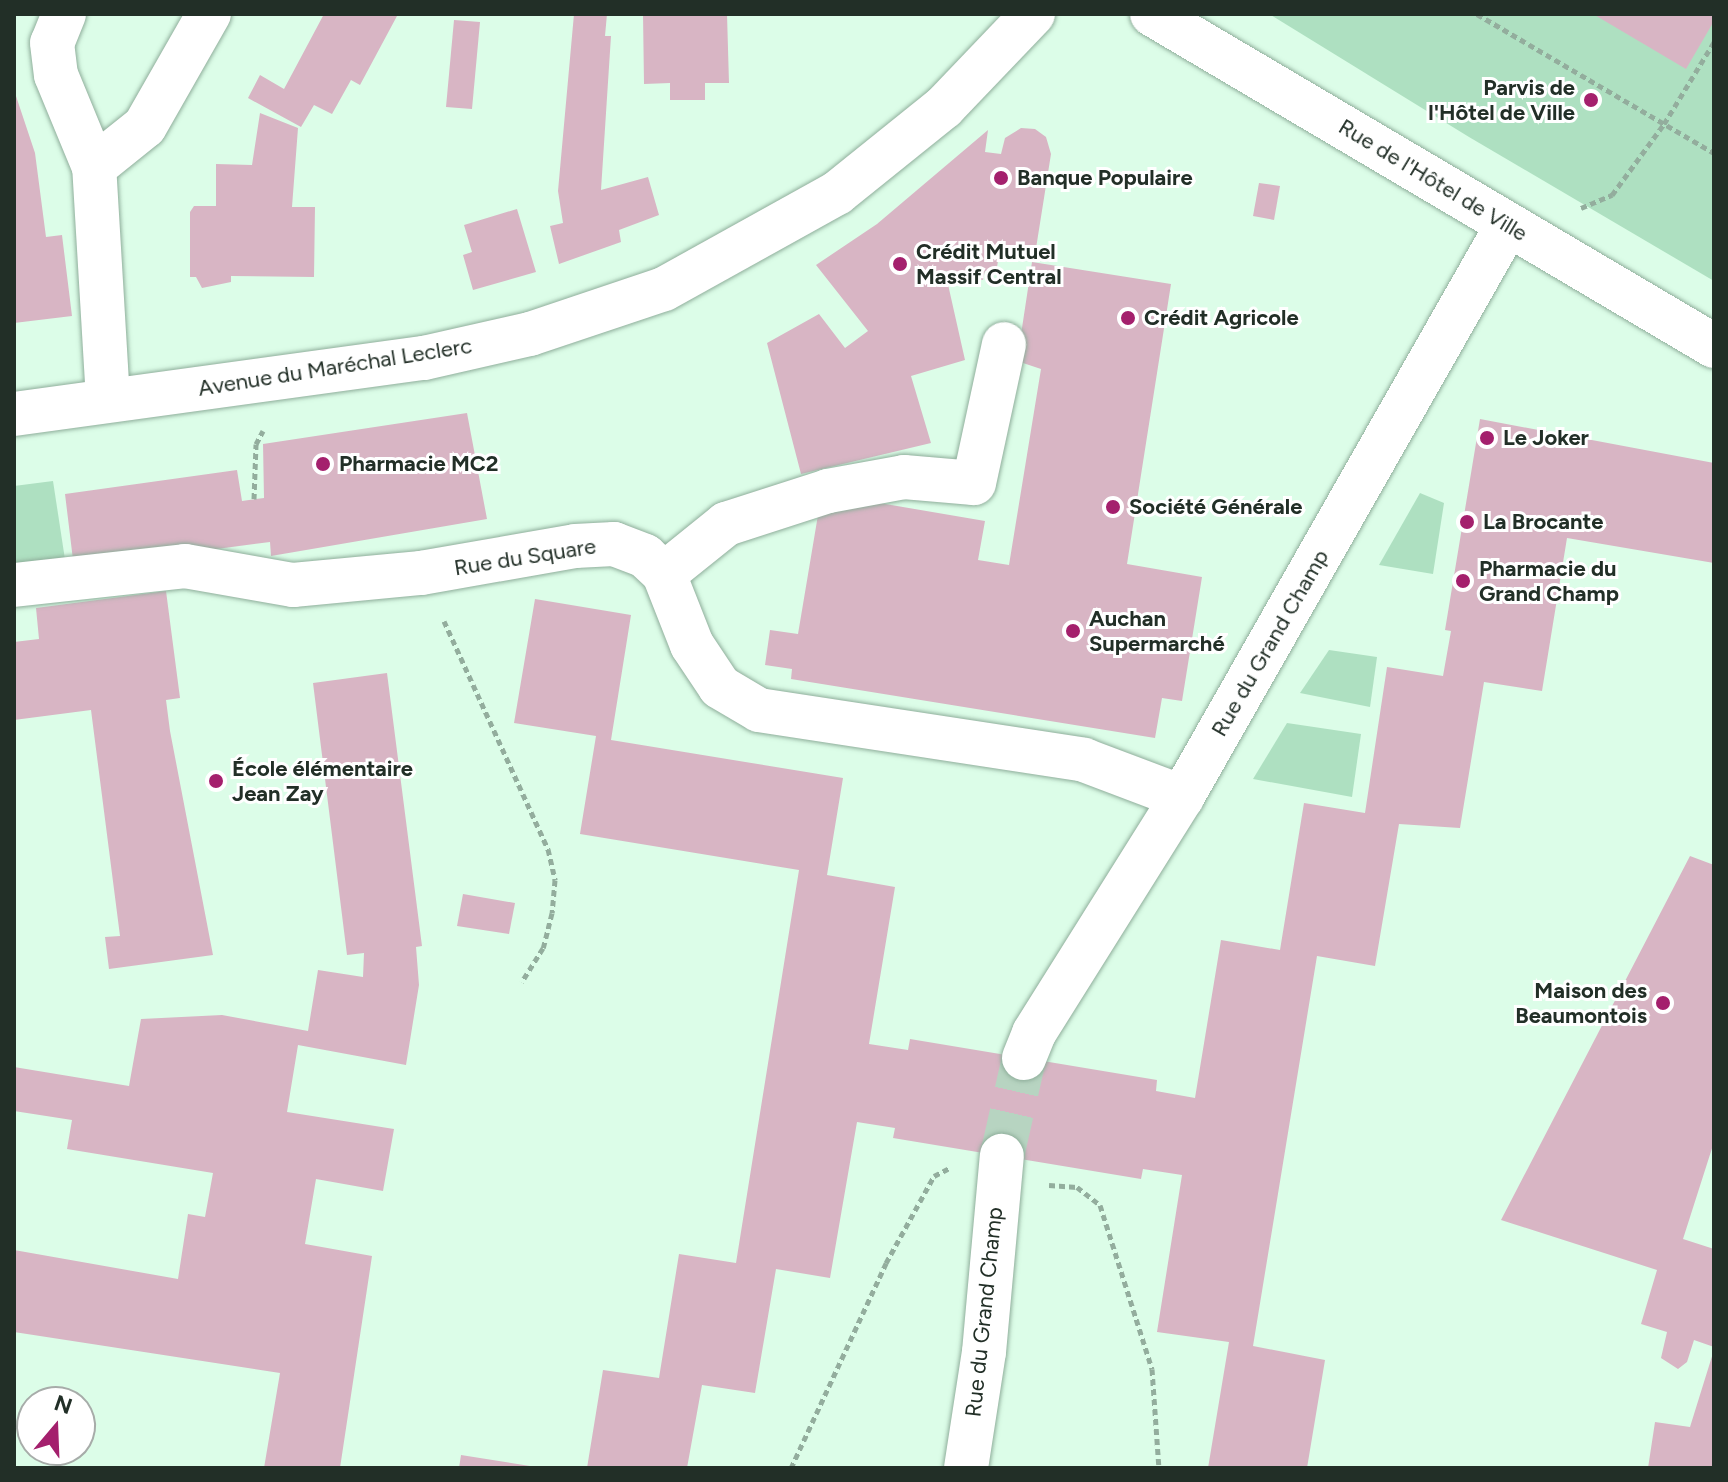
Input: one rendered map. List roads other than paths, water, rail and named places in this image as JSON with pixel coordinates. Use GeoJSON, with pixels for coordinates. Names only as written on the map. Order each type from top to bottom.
{"type":"FeatureCollection","features":[{"type":"Feature","properties":{"kind":"street"},"geometry":{"type":"LineString","coordinates":[[64,14],[52,43],[56,75],[94,167],[108,400]]}},
{"type":"Feature","properties":{"kind":"street"},"geometry":{"type":"LineString","coordinates":[[94,167],[145,126],[209,14]]}},
{"type":"Feature","properties":{"kind":"street","name":"Avenue du Maréchal Leclerc"},"geometry":{"type":"LineString","coordinates":[[14,414],[424,358],[544,330],[664,289],[837,193],[944,107],[1033,14]]}},
{"type":"Feature","properties":{"kind":"street","name":"Rue de l'Hôtel de Ville"},"geometry":{"type":"LineString","coordinates":[[1152,14],[1714,346]]}},
{"type":"Feature","properties":{"kind":"street","name":"Rue du Grand Champ"},"geometry":{"type":"LineString","coordinates":[[1024,1058],[1034,1033],[1182,797],[1508,224]]}},
{"type":"Feature","properties":{"kind":"street"},"geometry":{"type":"LineString","coordinates":[[1004,344],[974,483],[904,477],[828,491],[726,524],[664,574],[692,645],[720,687],[759,710],[1084,760],[1182,797]]}},
{"type":"Feature","properties":{"kind":"street","name":"Rue du Square"},"geometry":{"type":"LineString","coordinates":[[14,585],[185,566],[293,585],[421,573],[575,546],[614,544],[645,556],[664,574]]}},
{"type":"Feature","properties":{"kind":"street","name":"Rue du Grand Champ"},"geometry":{"type":"LineString","coordinates":[[966,1468],[984,1352],[1002,1156]]}},
{"type":"Feature","properties":{"kind":"tunnel"},"geometry":{"type":"LineString","coordinates":[[1002,1156],[1024,1058]]}},
{"type":"Feature","properties":{"kind":"place","name":"Parvis de l'Hôtel de Ville"},"geometry":{"type":"Point","coordinates":[1591,100]}},
{"type":"Feature","properties":{"kind":"place","name":"Banque Populaire"},"geometry":{"type":"Point","coordinates":[1001,178]}},
{"type":"Feature","properties":{"kind":"place","name":"Crédit Mutuel Massif Central"},"geometry":{"type":"Point","coordinates":[900,264]}},
{"type":"Feature","properties":{"kind":"place","name":"Crédit Agricole"},"geometry":{"type":"Point","coordinates":[1128,318]}},
{"type":"Feature","properties":{"kind":"place","name":"Le Joker"},"geometry":{"type":"Point","coordinates":[1487,438]}},
{"type":"Feature","properties":{"kind":"place","name":"Pharmacie MC2"},"geometry":{"type":"Point","coordinates":[323,464]}},
{"type":"Feature","properties":{"kind":"place","name":"Société Générale"},"geometry":{"type":"Point","coordinates":[1113,507]}},
{"type":"Feature","properties":{"kind":"place","name":"La Brocante"},"geometry":{"type":"Point","coordinates":[1467,522]}},
{"type":"Feature","properties":{"kind":"place","name":"Pharmacie du Grand Champ"},"geometry":{"type":"Point","coordinates":[1463,581]}},
{"type":"Feature","properties":{"kind":"place","name":"Auchan Supermarché"},"geometry":{"type":"Point","coordinates":[1073,631]}},
{"type":"Feature","properties":{"kind":"place","name":"École élémentaire Jean Zay"},"geometry":{"type":"Point","coordinates":[216,781]}},
{"type":"Feature","properties":{"kind":"place","name":"Maison des Beaumontois"},"geometry":{"type":"Point","coordinates":[1663,1003]}}]}
